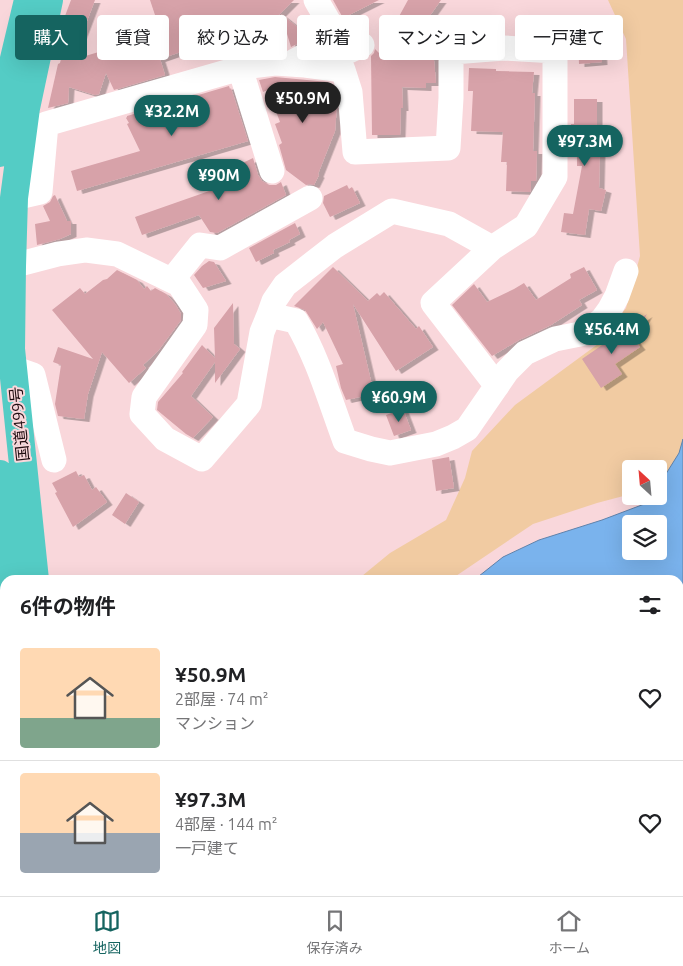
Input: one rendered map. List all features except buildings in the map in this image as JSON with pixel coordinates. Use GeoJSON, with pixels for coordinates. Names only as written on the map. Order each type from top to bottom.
{"type":"FeatureCollection","features":[{"type":"Feature","properties":{"kind":"highway"},"geometry":{"type":"LineString","coordinates":[[0,153],[12,67],[28,0]]}},
{"type":"Feature","properties":{"kind":"highway","name":"国道499号"},"geometry":{"type":"LineString","coordinates":[[34,575],[11,348],[12,266],[14,198],[26,108],[49,0]]}},
{"type":"Feature","properties":{"kind":"highway","name":"国道499号"},"geometry":{"type":"LineString","coordinates":[[0,474],[8,575]]}},
{"type":"Feature","properties":{"kind":"street"},"geometry":{"type":"LineString","coordinates":[[316,0],[325,15]]}},
{"type":"Feature","properties":{"kind":"street"},"geometry":{"type":"LineString","coordinates":[[14,198],[40,192],[46,124],[240,68],[275,63],[343,70],[350,92],[355,152],[448,148],[453,52],[504,48],[555,51],[555,178],[526,226],[492,248],[433,303],[497,386]]}},
{"type":"Feature","properties":{"kind":"street"},"geometry":{"type":"LineString","coordinates":[[289,64],[297,60]]}},
{"type":"Feature","properties":{"kind":"street"},"geometry":{"type":"LineString","coordinates":[[240,68],[272,171]]}},
{"type":"Feature","properties":{"kind":"street"},"geometry":{"type":"LineString","coordinates":[[172,280],[200,245],[220,248],[310,198]]}},
{"type":"Feature","properties":{"kind":"street"},"geometry":{"type":"LineString","coordinates":[[12,266],[58,254],[86,250],[117,254],[179,284],[196,310],[195,325],[144,397],[142,414],[165,440],[202,459],[249,404],[262,332],[274,301],[285,285],[335,246],[392,211],[449,224],[492,248]]}},
{"type":"Feature","properties":{"kind":"street"},"geometry":{"type":"LineString","coordinates":[[269,315],[296,321],[317,364],[345,441],[390,453],[436,444],[467,429],[507,371],[525,353],[555,339],[585,333],[602,320],[617,296],[626,271]]}},
{"type":"Feature","properties":{"kind":"street"},"geometry":{"type":"LineString","coordinates":[[13,368],[33,375],[54,460]]}},
{"type":"Feature","properties":{"kind":"shaded area"},"geometry":{"type":"Polygon","coordinates":[[[608,0],[683,0],[683,484],[668,486],[668,460],[622,460],[622,496],[533,524],[457,575],[363,575],[390,553],[446,520],[465,478],[472,451],[515,405],[598,344],[626,308],[640,256],[623,15],[615,15],[608,0]]]}},
{"type":"Feature","properties":{"kind":"water"},"geometry":{"type":"Polygon","coordinates":[[[683,439],[683,575],[480,575],[503,557],[539,540],[642,505],[668,505],[668,471],[679,453],[683,439]]]}}]}
